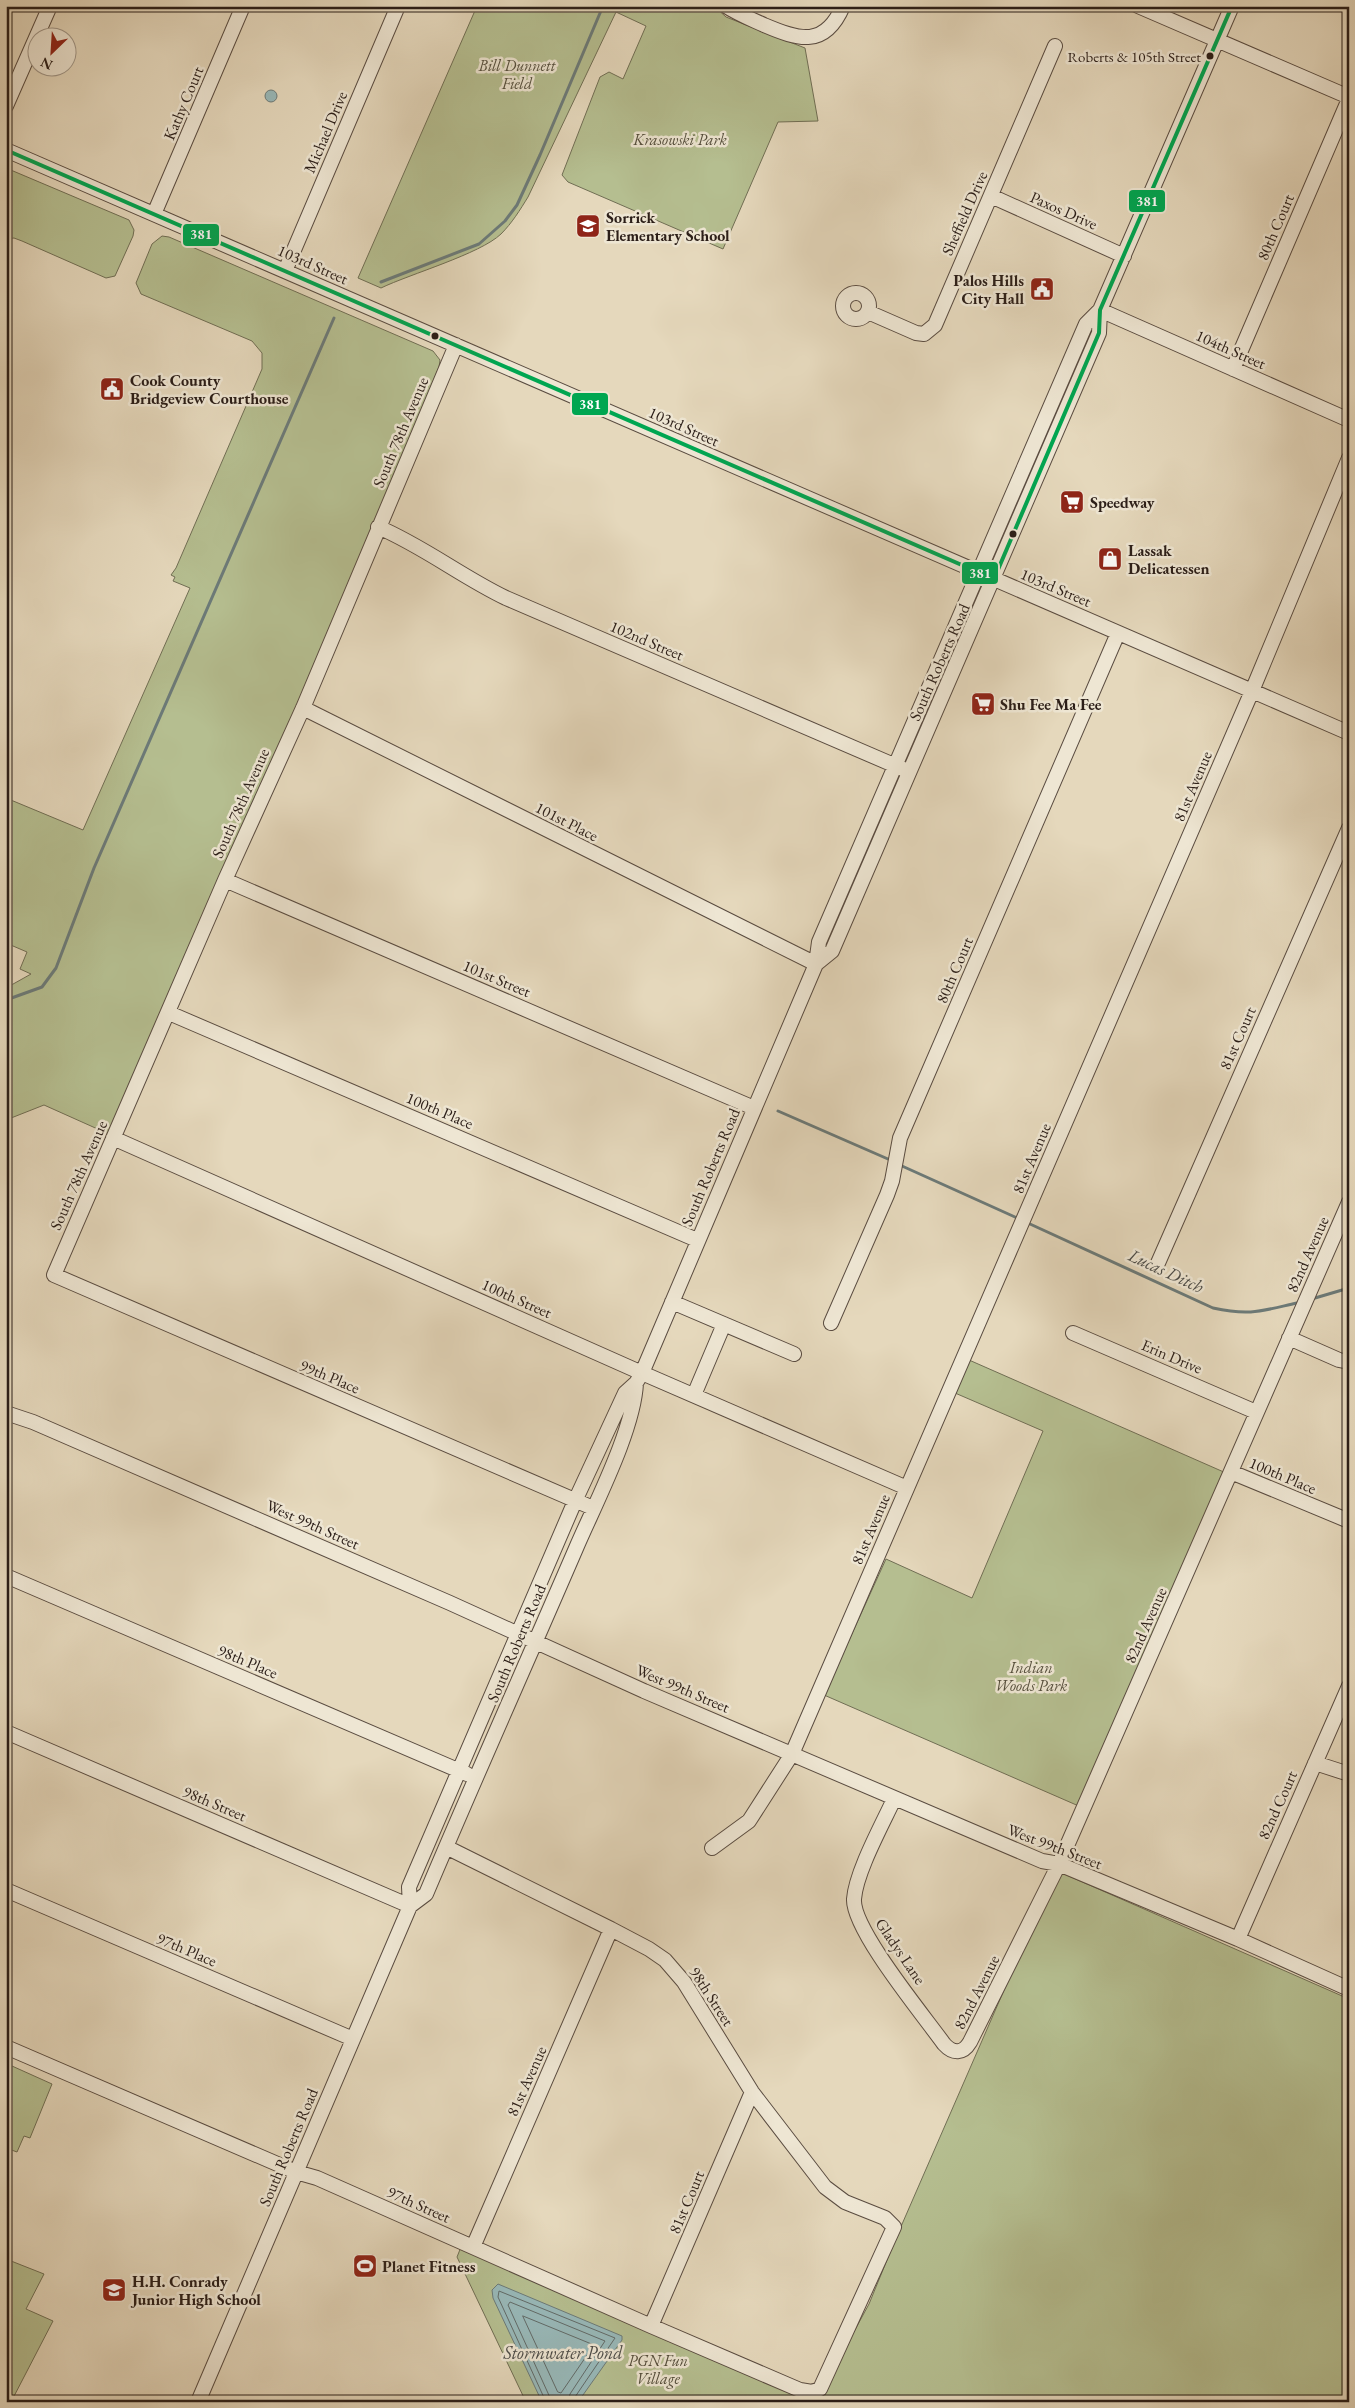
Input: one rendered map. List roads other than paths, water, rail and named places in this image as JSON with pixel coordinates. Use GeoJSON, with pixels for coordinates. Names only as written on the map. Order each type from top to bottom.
{"type":"FeatureCollection","features":[{"type":"Feature","properties":{"kind":"street"},"geometry":{"type":"LineString","coordinates":[[6,106],[50,6]]}},
{"type":"Feature","properties":{"kind":"street","name":"Kathy Court"},"geometry":{"type":"LineString","coordinates":[[154,214],[243,6]]}},
{"type":"Feature","properties":{"kind":"street","name":"Michael Drive"},"geometry":{"type":"LineString","coordinates":[[285,271],[398,6]]}},
{"type":"Feature","properties":{"kind":"street"},"geometry":{"type":"LineString","coordinates":[[726,6],[800,38],[820,34],[836,22],[843,6]]}},
{"type":"Feature","properties":{"kind":"street"},"geometry":{"type":"LineString","coordinates":[[1138,6],[1349,98]]}},
{"type":"Feature","properties":{"kind":"street","name":"South Roberts Road"},"geometry":{"type":"LineString","coordinates":[[816,964],[832,951],[994,579],[1098,333],[1100,310],[1232,6]]}},
{"type":"Feature","properties":{"kind":"street","name":"Sheffield Drive"},"geometry":{"type":"LineString","coordinates":[[868,312],[916,333],[924,334],[930,331],[939,318],[1055,46]]}},
{"type":"Feature","properties":{"kind":"street","name":"80th Court"},"geometry":{"type":"LineString","coordinates":[[1233,369],[1349,98]]}},
{"type":"Feature","properties":{"kind":"street","name":"103rd Street"},"geometry":{"type":"LineString","coordinates":[[6,150],[1349,733]]}},
{"type":"Feature","properties":{"kind":"street","name":"Paxos Drive"},"geometry":{"type":"LineString","coordinates":[[991,196],[1124,256]]}},
{"type":"Feature","properties":{"kind":"street","name":"South Roberts Road"},"geometry":{"type":"LineString","coordinates":[[410,1906],[426,1894],[536,1642],[636,1401],[639,1378],[816,964],[819,942],[1086,324],[1100,310]]}},
{"type":"Feature","properties":{"kind":"street","name":"104th Street"},"geometry":{"type":"LineString","coordinates":[[1100,310],[1349,420]]}},
{"type":"Feature","properties":{"kind":"street","name":"South 78th Avenue"},"geometry":{"type":"LineString","coordinates":[[54,1275],[225,880],[302,708],[456,346]]}},
{"type":"Feature","properties":{"kind":"street","name":"81st Avenue"},"geometry":{"type":"LineString","coordinates":[[712,1848],[749,1821],[792,1754],[1252,691],[1349,458]]}},
{"type":"Feature","properties":{"kind":"street","name":"102nd Street"},"geometry":{"type":"LineString","coordinates":[[378,527],[427,550],[494,592],[910,772]]}},
{"type":"Feature","properties":{"kind":"street","name":"80th Court"},"geometry":{"type":"LineString","coordinates":[[831,1323],[887,1196],[892,1181],[900,1138],[1118,633]]}},
{"type":"Feature","properties":{"kind":"street","name":"101st Place"},"geometry":{"type":"LineString","coordinates":[[302,708],[816,964]]}},
{"type":"Feature","properties":{"kind":"street","name":"81st Court"},"geometry":{"type":"LineString","coordinates":[[1158,1263],[1349,828]]}},
{"type":"Feature","properties":{"kind":"street","name":"101st Street"},"geometry":{"type":"LineString","coordinates":[[225,880],[754,1108]]}},
{"type":"Feature","properties":{"kind":"street","name":"100th Place"},"geometry":{"type":"LineString","coordinates":[[169,1012],[697,1240]]}},
{"type":"Feature","properties":{"kind":"street","name":"100th Street"},"geometry":{"type":"LineString","coordinates":[[113,1138],[639,1378],[694,1395],[907,1488]]}},
{"type":"Feature","properties":{"kind":"street","name":"82nd Avenue"},"geometry":{"type":"LineString","coordinates":[[959,2052],[964,2051],[970,2042],[1059,1864],[1349,1202]]}},
{"type":"Feature","properties":{"kind":"street","name":"99th Place"},"geometry":{"type":"LineString","coordinates":[[54,1275],[593,1508]]}},
{"type":"Feature","properties":{"kind":"street"},"geometry":{"type":"LineString","coordinates":[[672,1302],[794,1354]]}},
{"type":"Feature","properties":{"kind":"street"},"geometry":{"type":"LineString","coordinates":[[694,1395],[724,1324]]}},
{"type":"Feature","properties":{"kind":"street","name":"Erin Drive"},"geometry":{"type":"LineString","coordinates":[[1073,1333],[1256,1412]]}},
{"type":"Feature","properties":{"kind":"street"},"geometry":{"type":"LineString","coordinates":[[1289,1338],[1339,1360],[1349,1362]]}},
{"type":"Feature","properties":{"kind":"street","name":"South Roberts Road"},"geometry":{"type":"LineString","coordinates":[[198,2402],[410,1906],[409,1887],[576,1501],[625,1393],[639,1378]]}},
{"type":"Feature","properties":{"kind":"street","name":"West 99th Street"},"geometry":{"type":"LineString","coordinates":[[6,1413],[42,1426],[894,1799],[1042,1862],[1059,1864],[1238,1939],[1349,1989]]}},
{"type":"Feature","properties":{"kind":"street","name":"100th Place"},"geometry":{"type":"LineString","coordinates":[[1231,1472],[1349,1521]]}},
{"type":"Feature","properties":{"kind":"street","name":"98th Place"},"geometry":{"type":"LineString","coordinates":[[6,1576],[476,1778]]}},
{"type":"Feature","properties":{"kind":"street","name":"82nd Court"},"geometry":{"type":"LineString","coordinates":[[1238,1939],[1349,1686]]}},
{"type":"Feature","properties":{"kind":"street","name":"98th Street"},"geometry":{"type":"LineString","coordinates":[[6,1732],[410,1906]]}},
{"type":"Feature","properties":{"kind":"street"},"geometry":{"type":"LineString","coordinates":[[1315,1763],[1349,1774]]}},
{"type":"Feature","properties":{"kind":"street","name":"Gladys Lane"},"geometry":{"type":"LineString","coordinates":[[894,1799],[858,1881],[854,1908],[865,1933],[944,2044],[953,2051],[959,2052]]}},
{"type":"Feature","properties":{"kind":"street","name":"98th Street"},"geometry":{"type":"LineString","coordinates":[[446,1847],[649,1948],[672,1967],[752,2092],[825,2187],[846,2202],[885,2218],[894,2227],[825,2382],[816,2391]]}},
{"type":"Feature","properties":{"kind":"street","name":"97th Place"},"geometry":{"type":"LineString","coordinates":[[6,1890],[353,2039]]}},
{"type":"Feature","properties":{"kind":"street","name":"81st Avenue"},"geometry":{"type":"LineString","coordinates":[[473,2247],[611,1929]]}},
{"type":"Feature","properties":{"kind":"street","name":"97th Street"},"geometry":{"type":"LineString","coordinates":[[6,2047],[296,2172],[317,2178],[800,2390],[816,2391]]}},
{"type":"Feature","properties":{"kind":"street","name":"81st Court"},"geometry":{"type":"LineString","coordinates":[[651,2326],[752,2092]]}},
{"type":"Feature","properties":{"kind":"water"},"geometry":{"type":"Polygon","coordinates":[[[269,90],[273,90],[277,96],[273,102],[269,102],[265,98],[265,94],[269,90]]]}},
{"type":"Feature","properties":{"kind":"water","name":"Stormwater Pond"},"geometry":{"type":"Polygon","coordinates":[[[498,2284],[622,2336],[622,2340],[578,2402],[542,2402],[493,2298],[492,2290],[498,2284]]]}},
{"type":"Feature","properties":{"kind":"waterway"},"geometry":{"type":"LineString","coordinates":[[381,282],[479,244],[505,221],[517,205],[540,155],[603,6]]}},
{"type":"Feature","properties":{"kind":"waterway"},"geometry":{"type":"LineString","coordinates":[[6,1000],[42,987],[56,968],[94,868],[334,318]]}},
{"type":"Feature","properties":{"kind":"waterway","name":"Lucas Ditch"},"geometry":{"type":"LineString","coordinates":[[778,1111],[888,1159]]}},
{"type":"Feature","properties":{"kind":"waterway","name":"Lucas Ditch"},"geometry":{"type":"LineString","coordinates":[[902,1166],[1015,1217]]}},
{"type":"Feature","properties":{"kind":"waterway","name":"Lucas Ditch"},"geometry":{"type":"LineString","coordinates":[[1030,1224],[1213,1308],[1246,1312],[1297,1303]]}},
{"type":"Feature","properties":{"kind":"waterway","name":"Lucas Ditch"},"geometry":{"type":"LineString","coordinates":[[1315,1298],[1349,1288]]}},
{"type":"Feature","properties":{"kind":"place","name":"Roberts & 105th Street"},"geometry":{"type":"Point","coordinates":[1210,56]}},
{"type":"Feature","properties":{"kind":"place","name":"Sorrick Elementary School"},"geometry":{"type":"Point","coordinates":[588,226]}},
{"type":"Feature","properties":{"kind":"place","name":"Palos Hills City Hall"},"geometry":{"type":"Point","coordinates":[1042,289]}},
{"type":"Feature","properties":{"kind":"place","name":"Cook County Bridgeview Courthouse"},"geometry":{"type":"Point","coordinates":[112,389]}},
{"type":"Feature","properties":{"kind":"place","name":"Speedway"},"geometry":{"type":"Point","coordinates":[1072,502]}},
{"type":"Feature","properties":{"kind":"place","name":"Lassak Delicatessen"},"geometry":{"type":"Point","coordinates":[1110,559]}},
{"type":"Feature","properties":{"kind":"place","name":"Shu Fee Ma Fee"},"geometry":{"type":"Point","coordinates":[983,704]}},
{"type":"Feature","properties":{"kind":"place","name":"Planet Fitness"},"geometry":{"type":"Point","coordinates":[365,2266]}},
{"type":"Feature","properties":{"kind":"place","name":"H.H. Conrady Junior High School"},"geometry":{"type":"Point","coordinates":[114,2290]}},
{"type":"Feature","properties":{"kind":"park label","name":"Bill Dunnett Field"},"geometry":{"type":"Point","coordinates":[517,74]}},
{"type":"Feature","properties":{"kind":"park label","name":"Krasowski Park"},"geometry":{"type":"Point","coordinates":[680,139]}},
{"type":"Feature","properties":{"kind":"park label","name":"Indian Woods Park"},"geometry":{"type":"Point","coordinates":[1031,1676]}},
{"type":"Feature","properties":{"kind":"park label","name":"PGN Fun Village"},"geometry":{"type":"Point","coordinates":[658,2369]}}]}
